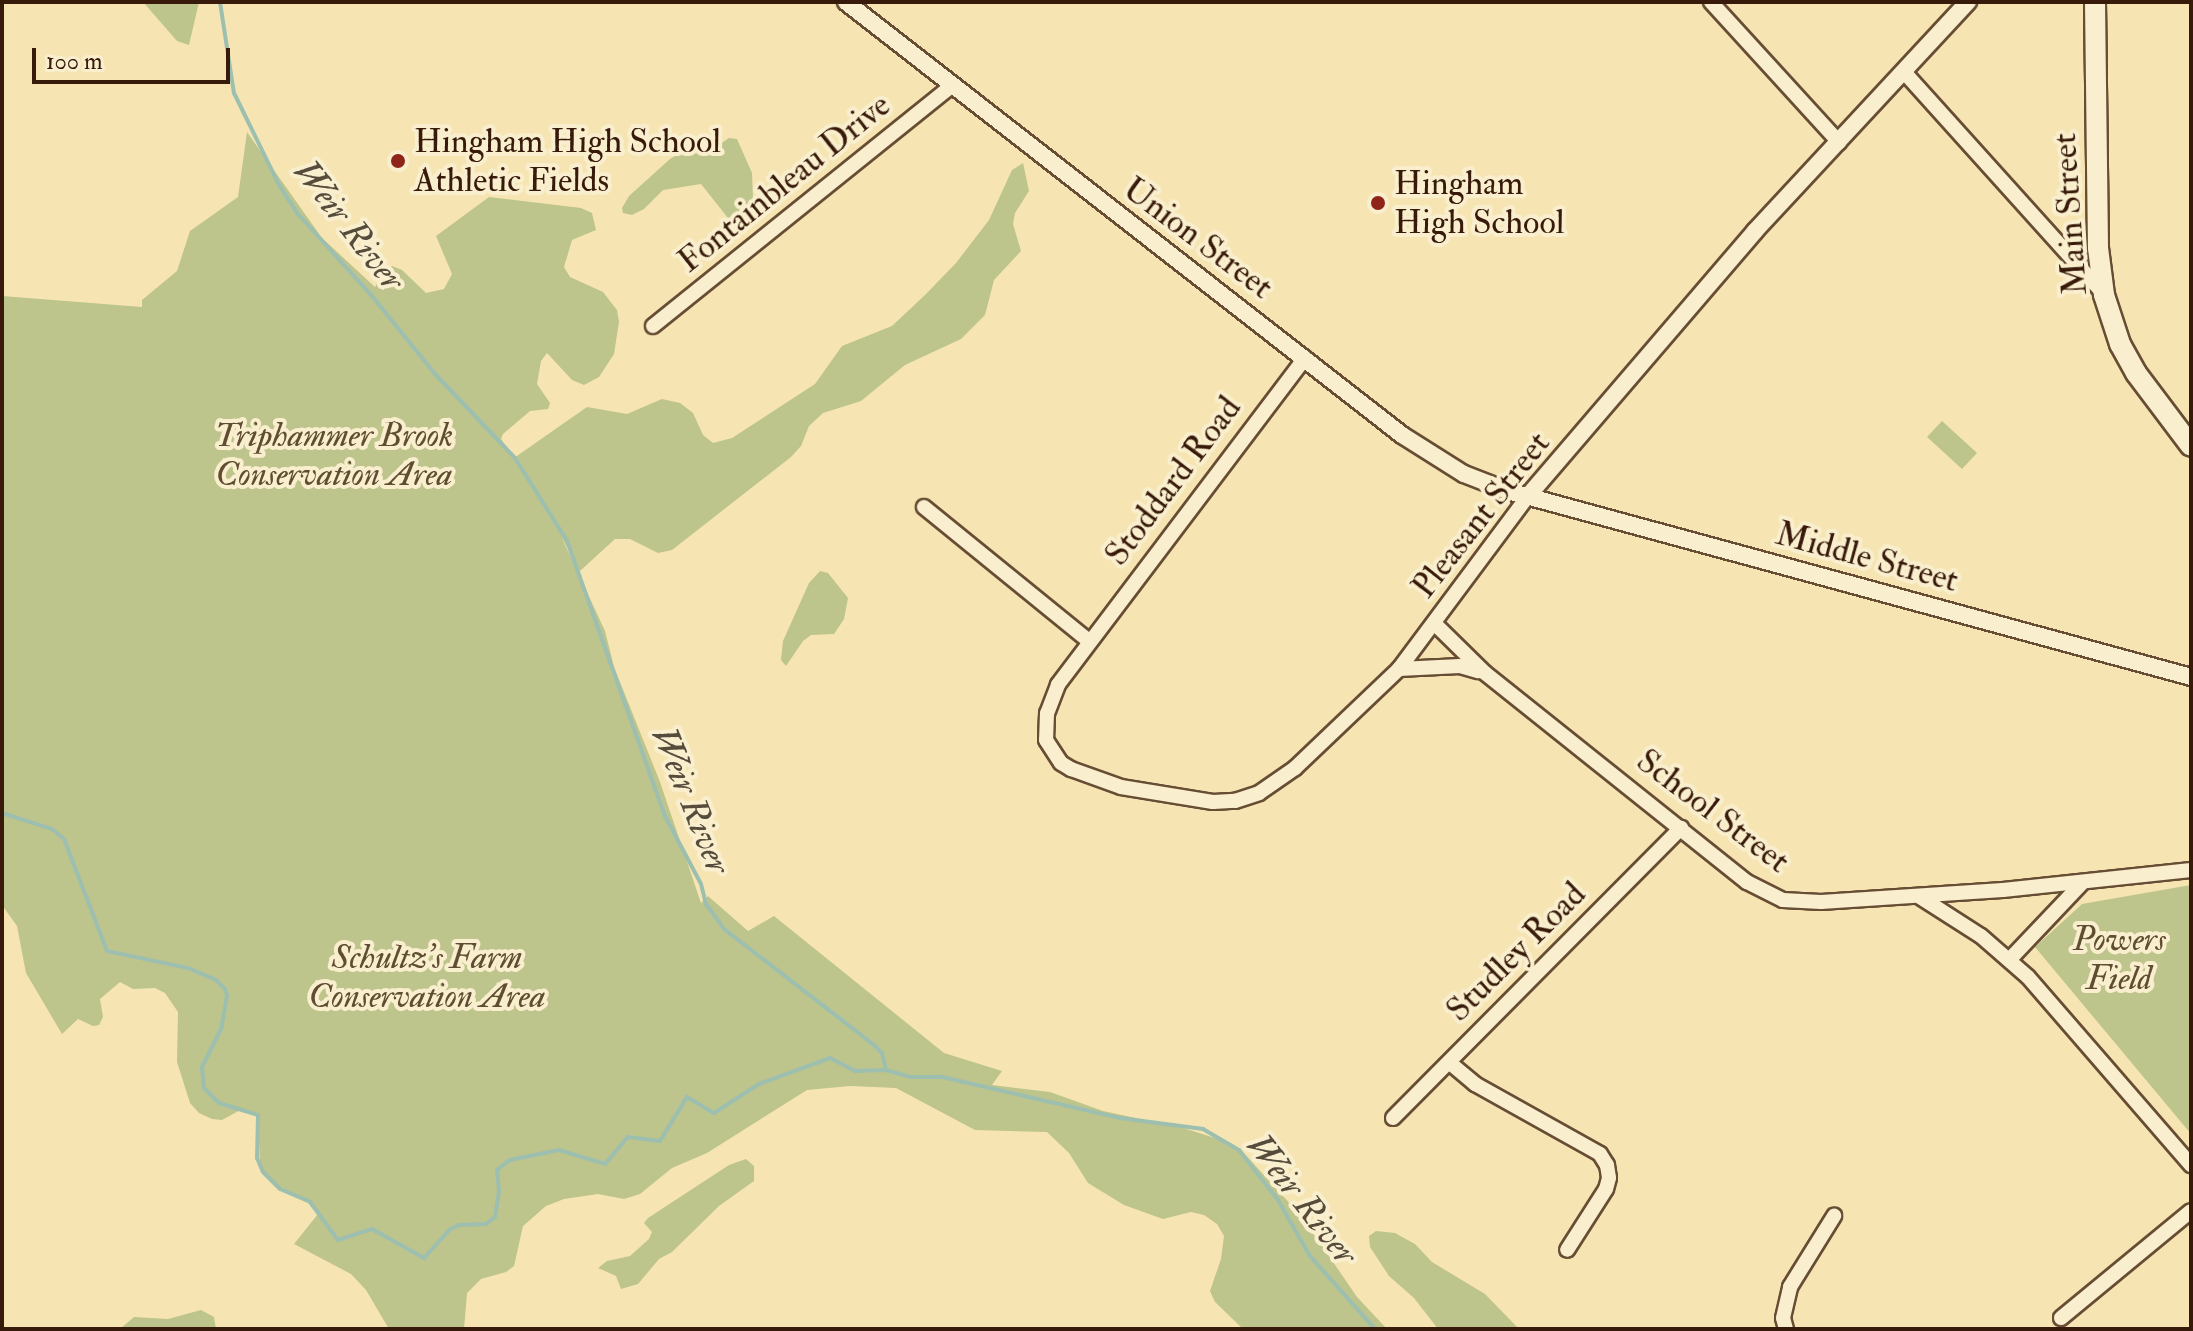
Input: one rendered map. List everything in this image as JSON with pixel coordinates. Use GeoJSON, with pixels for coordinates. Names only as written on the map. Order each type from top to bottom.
{"type":"FeatureCollection","features":[{"type":"Feature","properties":{"kind":"main road","name":"Main Street"},"geometry":{"type":"LineString","coordinates":[[2095,2],[2098,248],[2104,295],[2120,344],[2136,373],[2191,446]]}},
{"type":"Feature","properties":{"kind":"street","name":"Union Street"},"geometry":{"type":"LineString","coordinates":[[846,2],[1440,461],[1485,483],[1528,496]]}},
{"type":"Feature","properties":{"kind":"street"},"geometry":{"type":"LineString","coordinates":[[1711,2],[1839,142]]}},
{"type":"Feature","properties":{"kind":"street","name":"Pleasant Street"},"geometry":{"type":"LineString","coordinates":[[1089,641],[1058,685],[1047,713],[1046,740],[1054,754],[1071,769],[1101,782],[1213,802],[1246,799],[1281,779],[1344,724],[1399,669],[1528,496],[1755,231],[1968,2]]}},
{"type":"Feature","properties":{"kind":"street"},"geometry":{"type":"LineString","coordinates":[[1905,73],[2104,295]]}},
{"type":"Feature","properties":{"kind":"street","name":"Fontainbleau Drive"},"geometry":{"type":"LineString","coordinates":[[653,326],[952,86]]}},
{"type":"Feature","properties":{"kind":"street","name":"Stoddard Road"},"geometry":{"type":"LineString","coordinates":[[1089,641],[1305,358]]}},
{"type":"Feature","properties":{"kind":"street","name":"Middle Street"},"geometry":{"type":"LineString","coordinates":[[1528,496],[2191,677]]}},
{"type":"Feature","properties":{"kind":"street"},"geometry":{"type":"LineString","coordinates":[[924,507],[1089,641]]}},
{"type":"Feature","properties":{"kind":"street","name":"School Street"},"geometry":{"type":"LineString","coordinates":[[1435,624],[1485,673],[1747,882],[1783,900],[1821,902],[1916,896],[2082,883],[2191,870]]}},
{"type":"Feature","properties":{"kind":"street","name":"School Street"},"geometry":{"type":"LineString","coordinates":[[1399,669],[1460,666],[1485,673]]}},
{"type":"Feature","properties":{"kind":"street","name":"Studley Road"},"geometry":{"type":"LineString","coordinates":[[1393,1118],[1681,828]]}},
{"type":"Feature","properties":{"kind":"street"},"geometry":{"type":"LineString","coordinates":[[2010,959],[2082,883]]}},
{"type":"Feature","properties":{"kind":"street"},"geometry":{"type":"LineString","coordinates":[[1916,896],[1945,910],[2010,959],[2076,1028],[2191,1165]]}},
{"type":"Feature","properties":{"kind":"street"},"geometry":{"type":"LineString","coordinates":[[1450,1063],[1475,1084],[1600,1154],[1609,1178],[1606,1189],[1567,1250]]}},
{"type":"Feature","properties":{"kind":"street"},"geometry":{"type":"LineString","coordinates":[[2061,1318],[2191,1211]]}},
{"type":"Feature","properties":{"kind":"street"},"geometry":{"type":"LineString","coordinates":[[1786,1329],[1783,1318],[1790,1287],[1834,1216]]}},
{"type":"Feature","properties":{"kind":"green space"},"geometry":{"type":"Polygon","coordinates":[[[143,2],[199,2],[189,45],[177,41],[143,2]]]}},
{"type":"Feature","properties":{"kind":"green space"},"geometry":{"type":"Polygon","coordinates":[[[247,132],[322,238],[375,287],[384,271],[392,266],[402,270],[426,293],[444,289],[452,274],[436,236],[489,197],[581,208],[592,213],[596,230],[572,240],[564,267],[570,277],[603,292],[617,310],[619,322],[614,354],[599,377],[584,385],[572,380],[547,353],[541,361],[537,384],[550,403],[548,409],[530,411],[501,439],[514,458],[587,407],[627,414],[662,399],[680,403],[693,413],[703,435],[713,443],[732,438],[815,384],[842,346],[892,326],[925,295],[956,263],[989,220],[1012,170],[1023,163],[1029,191],[1015,213],[1013,224],[1021,251],[994,280],[985,315],[961,339],[905,365],[861,401],[823,413],[809,426],[801,446],[791,457],[672,550],[658,553],[630,539],[615,539],[580,571],[561,536],[605,631],[614,667],[660,782],[701,903],[708,896],[748,931],[774,916],[944,1053],[1002,1071],[992,1085],[1050,1092],[1103,1111],[1183,1128],[1231,1143],[1303,1218],[1357,1297],[1387,1329],[1243,1329],[1215,1302],[1210,1291],[1221,1259],[1224,1236],[1217,1224],[1204,1215],[1191,1212],[1163,1219],[1124,1205],[1088,1183],[1069,1153],[1047,1132],[975,1130],[896,1088],[850,1086],[807,1090],[707,1153],[672,1168],[640,1194],[624,1199],[598,1194],[564,1199],[546,1206],[523,1226],[514,1266],[506,1272],[481,1279],[467,1293],[464,1329],[389,1329],[366,1290],[351,1274],[294,1244],[318,1214],[310,1202],[280,1189],[260,1167],[258,1115],[242,1109],[222,1120],[212,1119],[199,1113],[190,1103],[177,1062],[178,1012],[165,993],[155,988],[133,989],[120,982],[100,999],[103,1017],[99,1025],[93,1026],[78,1019],[62,1034],[26,973],[17,926],[2,905],[2,296],[142,307],[142,300],[177,271],[190,231],[238,197],[247,132]]]}},
{"type":"Feature","properties":{"kind":"green space"},"geometry":{"type":"Polygon","coordinates":[[[729,138],[737,139],[752,173],[754,225],[740,225],[728,218],[701,184],[663,190],[644,209],[632,215],[623,213],[622,208],[629,196],[670,159],[678,154],[708,152],[729,138]]]}},
{"type":"Feature","properties":{"kind":"green space"},"geometry":{"type":"Polygon","coordinates":[[[1942,421],[1977,453],[1962,469],[1927,437],[1942,421]]]}},
{"type":"Feature","properties":{"kind":"green space"},"geometry":{"type":"Polygon","coordinates":[[[820,571],[828,573],[848,598],[844,619],[834,634],[811,635],[803,641],[786,666],[781,660],[783,641],[809,583],[820,571]]]}},
{"type":"Feature","properties":{"kind":"green space","name":"Powers Field"},"geometry":{"type":"Polygon","coordinates":[[[2191,885],[2191,1134],[2035,947],[2082,904],[2191,885]]]}},
{"type":"Feature","properties":{"kind":"green space"},"geometry":{"type":"Polygon","coordinates":[[[746,1159],[754,1166],[754,1181],[719,1206],[672,1252],[659,1259],[638,1284],[621,1289],[616,1276],[598,1268],[607,1261],[630,1256],[649,1239],[652,1232],[644,1223],[648,1218],[729,1165],[746,1159]]]}},
{"type":"Feature","properties":{"kind":"green space"},"geometry":{"type":"Polygon","coordinates":[[[1376,1231],[1395,1233],[1415,1244],[1432,1262],[1485,1294],[1519,1329],[1438,1329],[1414,1298],[1389,1276],[1370,1247],[1369,1236],[1376,1231]]]}},
{"type":"Feature","properties":{"kind":"green space"},"geometry":{"type":"Polygon","coordinates":[[[201,1310],[214,1317],[216,1329],[120,1329],[134,1317],[168,1319],[201,1310]]]}},
{"type":"Feature","properties":{"kind":"waterway","name":"Weir River"},"geometry":{"type":"LineString","coordinates":[[220,2],[234,93],[279,185],[298,214],[372,296],[435,374],[515,458],[567,541],[665,816],[701,884],[706,904],[724,929],[873,1044],[882,1053],[886,1070],[910,1077],[942,1077],[1120,1118],[1203,1129],[1239,1150],[1278,1200],[1310,1256],[1375,1329]]}},
{"type":"Feature","properties":{"kind":"waterway"},"geometry":{"type":"LineString","coordinates":[[2,813],[52,829],[64,839],[107,951],[188,968],[216,980],[225,989],[227,996],[221,1029],[202,1067],[204,1088],[219,1103],[258,1115],[257,1158],[263,1172],[280,1189],[310,1202],[338,1240],[372,1229],[424,1258],[449,1230],[459,1225],[486,1224],[495,1217],[499,1191],[497,1170],[510,1160],[559,1150],[605,1164],[628,1137],[660,1141],[687,1097],[714,1113],[759,1084],[830,1058],[856,1071],[886,1070]]}},
{"type":"Feature","properties":{"kind":"place","name":"Hingham High School Athletic Fields"},"geometry":{"type":"Point","coordinates":[398,161]}},
{"type":"Feature","properties":{"kind":"place","name":"Hingham High School"},"geometry":{"type":"Point","coordinates":[1378,203]}},
{"type":"Feature","properties":{"kind":"park label","name":"Triphammer Brook Conservation Area"},"geometry":{"type":"Point","coordinates":[334,454]}},
{"type":"Feature","properties":{"kind":"park label","name":"Schultz's Farm Conservation Area"},"geometry":{"type":"Point","coordinates":[427,976]}}]}
